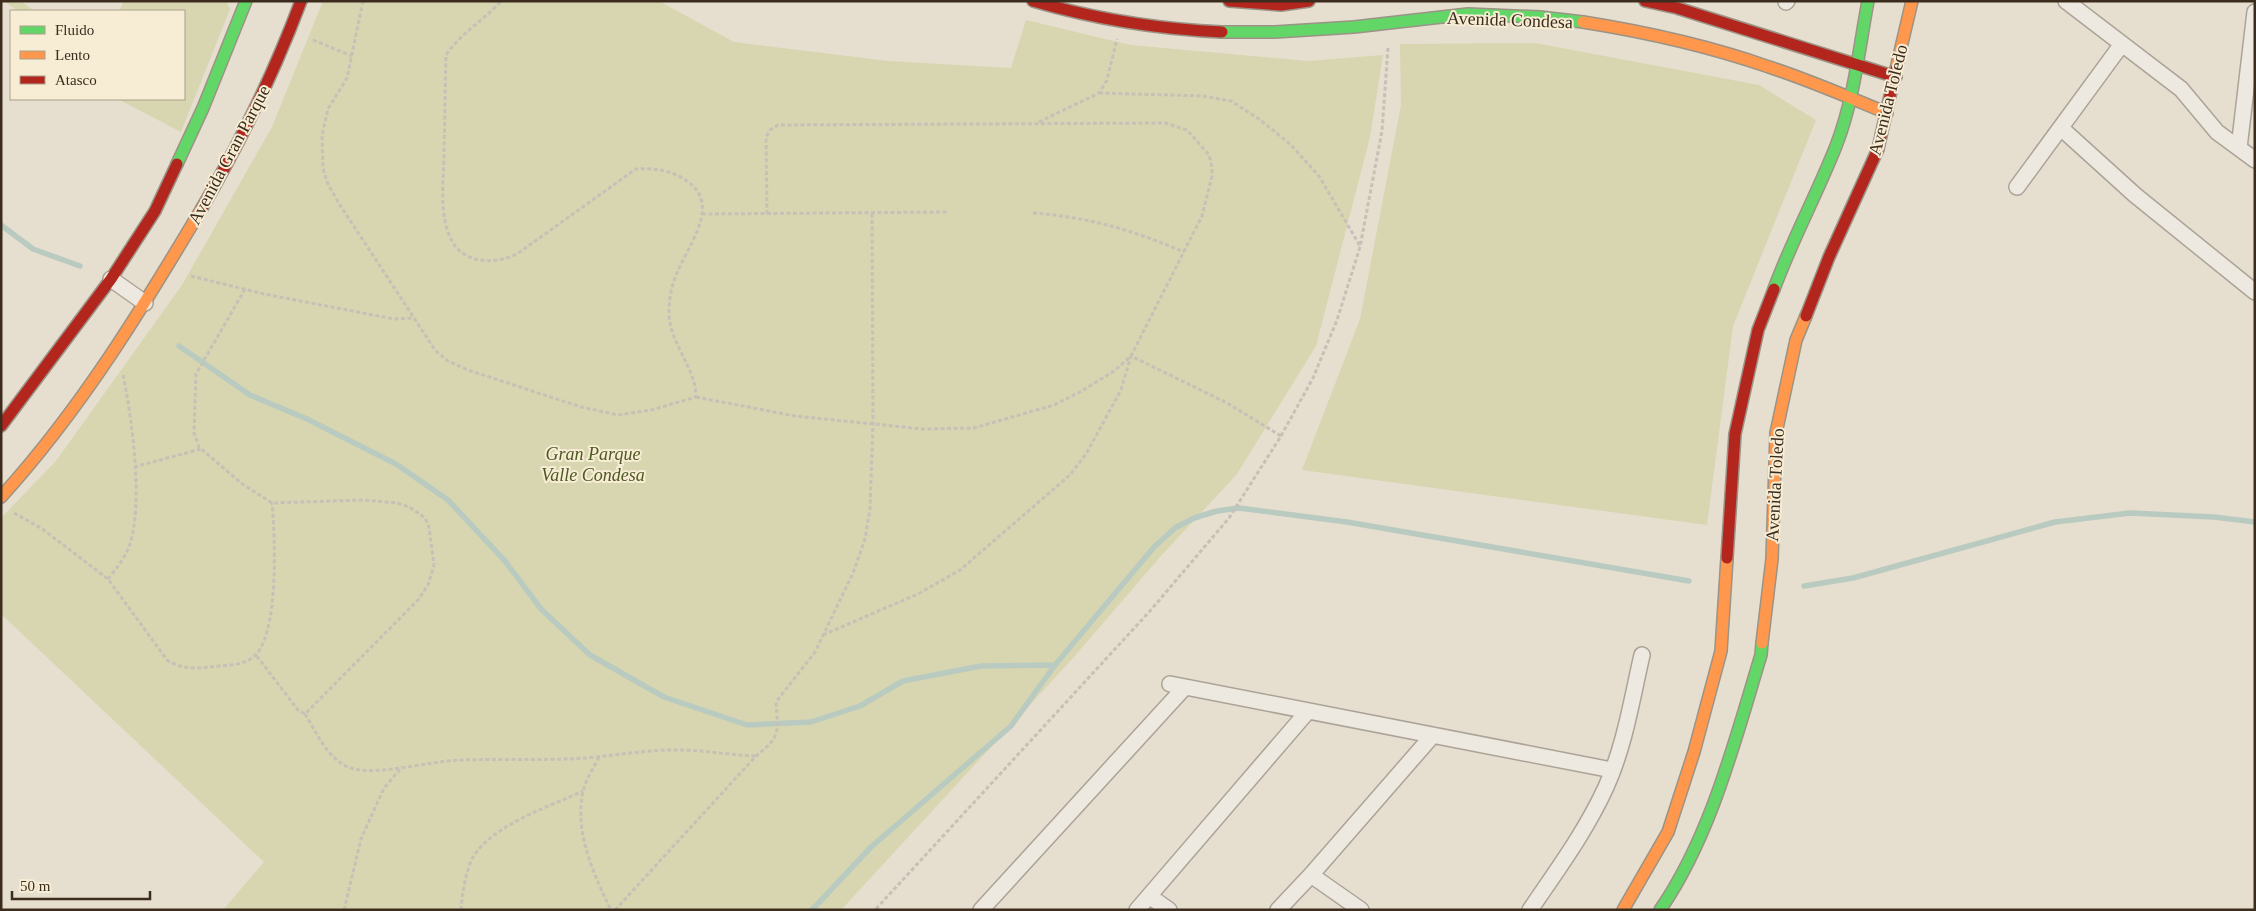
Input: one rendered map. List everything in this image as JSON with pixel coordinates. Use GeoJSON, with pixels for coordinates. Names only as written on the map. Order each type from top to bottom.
{"type":"FeatureCollection","features":[{"type":"Feature","properties":{"kind":"street"},"geometry":{"type":"LineString","coordinates":[[1,426],[111,279],[155,211],[203,108],[246,1]]}},
{"type":"Feature","properties":{"kind":"street","name":"Avenida Gran Parque"},"geometry":{"type":"LineString","coordinates":[[1,497],[74,411],[144,303],[242,138],[288,40],[301,1]]}},
{"type":"Feature","properties":{"kind":"street","name":"Avenida Condesa"},"geometry":{"type":"LineString","coordinates":[[1033,1],[1059,10],[1150,26],[1250,33],[1356,26],[1467,8],[1496,8],[1665,37],[1754,61],[1887,113]]}},
{"type":"Feature","properties":{"kind":"street"},"geometry":{"type":"LineString","coordinates":[[1229,1],[1281,5],[1309,1]]}},
{"type":"Feature","properties":{"kind":"street"},"geometry":{"type":"LineString","coordinates":[[1645,1],[1677,8],[1896,77]]}},
{"type":"Feature","properties":{"kind":"street","name":"Avenida Toledo"},"geometry":{"type":"LineString","coordinates":[[1623,910],[1668,832],[1694,752],[1721,651],[1735,434],[1758,330],[1791,243],[1836,145],[1858,64],[1868,1]]}},
{"type":"Feature","properties":{"kind":"street","name":"Avenida Toledo"},"geometry":{"type":"LineString","coordinates":[[1660,910],[1678,884],[1723,781],[1761,655],[1772,559],[1776,432],[1796,340],[1829,258],[1878,149],[1912,1]]}},
{"type":"Feature","properties":{"kind":"street"},"geometry":{"type":"LineString","coordinates":[[2066,1],[2181,89],[2217,132],[2255,160]]}},
{"type":"Feature","properties":{"kind":"street"},"geometry":{"type":"LineString","coordinates":[[2239,148],[2255,12]]}},
{"type":"Feature","properties":{"kind":"street"},"geometry":{"type":"LineString","coordinates":[[2016,187],[2122,44]]}},
{"type":"Feature","properties":{"kind":"street"},"geometry":{"type":"LineString","coordinates":[[2060,128],[2135,196],[2255,292]]}},
{"type":"Feature","properties":{"kind":"street"},"geometry":{"type":"LineString","coordinates":[[111,279],[144,303]]}},
{"type":"Feature","properties":{"kind":"street"},"geometry":{"type":"LineString","coordinates":[[1530,910],[1586,828],[1612,770],[1621,745],[1642,655]]}},
{"type":"Feature","properties":{"kind":"street"},"geometry":{"type":"LineString","coordinates":[[1170,684],[1612,770]]}},
{"type":"Feature","properties":{"kind":"street"},"geometry":{"type":"LineString","coordinates":[[981,910],[1185,687]]}},
{"type":"Feature","properties":{"kind":"street"},"geometry":{"type":"LineString","coordinates":[[1137,910],[1225,805],[1308,711]]}},
{"type":"Feature","properties":{"kind":"street"},"geometry":{"type":"LineString","coordinates":[[1278,910],[1433,735]]}},
{"type":"Feature","properties":{"kind":"street"},"geometry":{"type":"LineString","coordinates":[[1311,875],[1361,910]]}},
{"type":"Feature","properties":{"kind":"street"},"geometry":{"type":"LineString","coordinates":[[1149,896],[1170,910]]}},
{"type":"Feature","properties":{"kind":"path"},"geometry":{"type":"LineString","coordinates":[[363,1],[347,78],[333,97],[325,121],[322,135],[323,168],[327,182],[338,202],[435,350],[448,361],[468,370],[581,407],[618,415],[650,410],[696,397],[795,416],[923,430],[974,428],[1054,405],[1080,392],[1114,371],[1131,356]]}},
{"type":"Feature","properties":{"kind":"path"},"geometry":{"type":"LineString","coordinates":[[501,1],[486,17],[452,46],[446,55],[444,210],[448,232],[458,250],[478,260],[500,260],[509,258],[636,169],[652,168],[669,172],[687,181],[701,195],[702,214],[693,240],[676,274],[669,312],[670,326],[693,382],[696,397]]}},
{"type":"Feature","properties":{"kind":"path"},"geometry":{"type":"LineString","coordinates":[[1037,123],[1090,100],[1100,93],[1107,80],[1118,37]]}},
{"type":"Feature","properties":{"kind":"path"},"geometry":{"type":"LineString","coordinates":[[313,40],[352,56]]}},
{"type":"Feature","properties":{"kind":"path"},"geometry":{"type":"LineString","coordinates":[[875,910],[1150,611],[1229,518],[1281,436],[1313,378],[1330,336],[1360,247],[1382,131],[1388,48]]}},
{"type":"Feature","properties":{"kind":"path"},"geometry":{"type":"LineString","coordinates":[[1100,93],[1203,96],[1231,101],[1259,119],[1290,144],[1319,176],[1360,247]]}},
{"type":"Feature","properties":{"kind":"path"},"geometry":{"type":"LineString","coordinates":[[767,214],[766,137],[770,130],[778,125],[1165,123],[1187,130],[1206,151],[1212,167],[1202,216],[1131,356],[1121,390],[1086,454],[1070,475],[960,570],[918,594],[823,635]]}},
{"type":"Feature","properties":{"kind":"path"},"geometry":{"type":"LineString","coordinates":[[702,214],[949,212]]}},
{"type":"Feature","properties":{"kind":"path"},"geometry":{"type":"LineString","coordinates":[[599,756],[583,791],[582,815],[585,840],[593,873],[613,910],[756,756],[773,742],[778,731],[776,702],[800,673],[823,635],[861,555],[870,509],[873,424],[872,213]]}},
{"type":"Feature","properties":{"kind":"path"},"geometry":{"type":"LineString","coordinates":[[1033,213],[1060,215],[1105,223],[1148,236],[1184,252]]}},
{"type":"Feature","properties":{"kind":"path"},"geometry":{"type":"LineString","coordinates":[[190,276],[394,319],[414,318]]}},
{"type":"Feature","properties":{"kind":"path"},"geometry":{"type":"LineString","coordinates":[[245,289],[196,374],[194,432],[201,449],[242,483],[272,503],[363,500],[397,503],[409,507],[424,518],[431,535],[434,565],[424,592],[305,714]]}},
{"type":"Feature","properties":{"kind":"path"},"geometry":{"type":"LineString","coordinates":[[1131,356],[1227,403],[1281,436]]}},
{"type":"Feature","properties":{"kind":"path"},"geometry":{"type":"LineString","coordinates":[[108,579],[124,558],[133,533],[135,521],[134,467],[123,374]]}},
{"type":"Feature","properties":{"kind":"path"},"geometry":{"type":"LineString","coordinates":[[134,467],[201,449]]}},
{"type":"Feature","properties":{"kind":"path"},"geometry":{"type":"LineString","coordinates":[[14,513],[41,528],[108,579],[167,660],[178,667],[193,669],[239,663],[251,659],[260,650],[266,634],[272,592],[275,555],[272,503]]}},
{"type":"Feature","properties":{"kind":"path"},"geometry":{"type":"LineString","coordinates":[[256,655],[298,710],[305,714],[332,755],[342,764],[354,769],[371,770],[459,760],[568,759],[668,750],[756,756]]}},
{"type":"Feature","properties":{"kind":"path"},"geometry":{"type":"LineString","coordinates":[[344,910],[361,839],[384,788],[403,767]]}},
{"type":"Feature","properties":{"kind":"path"},"geometry":{"type":"LineString","coordinates":[[461,910],[463,891],[472,860],[490,837],[514,823],[583,791]]}},
{"type":"Feature","properties":{"kind":"green space"},"geometry":{"type":"Polygon","coordinates":[[[4,1],[21,1],[33,10],[17,10],[4,1]]]}},
{"type":"Feature","properties":{"kind":"green space"},"geometry":{"type":"Polygon","coordinates":[[[123,1],[226,1],[230,9],[181,132],[120,100],[185,100],[185,10],[120,10],[123,1]]]}},
{"type":"Feature","properties":{"kind":"green space","name":"Gran Parque Valle Condesa"},"geometry":{"type":"Polygon","coordinates":[[[323,1],[659,1],[734,42],[888,61],[1011,68],[1026,20],[1130,45],[1308,61],[1383,55],[1370,137],[1316,346],[1237,474],[1160,557],[1073,658],[841,910],[223,910],[264,862],[1,614],[1,518],[56,461],[182,285],[272,127],[323,1]]]}},
{"type":"Feature","properties":{"kind":"green space"},"geometry":{"type":"Polygon","coordinates":[[[1535,43],[1759,85],[1816,120],[1733,326],[1707,525],[1302,470],[1360,319],[1401,105],[1400,44],[1535,43]]]}},
{"type":"Feature","properties":{"kind":"waterway"},"geometry":{"type":"LineString","coordinates":[[1,225],[33,249],[80,266]]}},
{"type":"Feature","properties":{"kind":"waterway"},"geometry":{"type":"LineString","coordinates":[[179,346],[250,395],[307,419],[396,464],[448,500],[505,561],[541,609],[590,655],[664,697],[747,725],[811,722],[860,706],[903,681],[981,666],[1055,665],[1154,547],[1175,528],[1194,518],[1217,511],[1239,508],[1347,522],[1689,581]]}},
{"type":"Feature","properties":{"kind":"waterway"},"geometry":{"type":"LineString","coordinates":[[1804,586],[1853,578],[2055,522],[2130,513],[2214,517],[2255,522]]}},
{"type":"Feature","properties":{"kind":"waterway"},"geometry":{"type":"LineString","coordinates":[[812,910],[871,847],[1011,726],[1055,665]]}},
{"type":"Feature","properties":{"kind":"traffic: fast"},"geometry":{"type":"LineString","coordinates":[[177,164],[203,108],[246,1]]}},
{"type":"Feature","properties":{"kind":"traffic: fast"},"geometry":{"type":"LineString","coordinates":[[1774,289],[1829,164],[1842,129],[1855,74],[1868,1]]}},
{"type":"Feature","properties":{"kind":"traffic: fast"},"geometry":{"type":"LineString","coordinates":[[1222,32],[1275,32],[1354,27],[1468,14],[1540,17],[1583,22]]}},
{"type":"Feature","properties":{"kind":"traffic: fast"},"geometry":{"type":"LineString","coordinates":[[1660,910],[1694,851],[1708,819],[1731,754],[1761,655],[1762,643]]}},
{"type":"Feature","properties":{"kind":"traffic: slow"},"geometry":{"type":"LineString","coordinates":[[1896,69],[1912,1]]}},
{"type":"Feature","properties":{"kind":"traffic: slow"},"geometry":{"type":"LineString","coordinates":[[1583,22],[1654,35],[1746,59],[1799,77],[1887,113]]}},
{"type":"Feature","properties":{"kind":"traffic: slow"},"geometry":{"type":"LineString","coordinates":[[1,497],[58,429],[84,394],[133,321],[202,208]]}},
{"type":"Feature","properties":{"kind":"traffic: slow"},"geometry":{"type":"LineString","coordinates":[[1762,643],[1772,559],[1776,433],[1796,340],[1806,316]]}},
{"type":"Feature","properties":{"kind":"traffic: slow"},"geometry":{"type":"LineString","coordinates":[[1623,910],[1668,832],[1694,752],[1721,651],[1727,558]]}},
{"type":"Feature","properties":{"kind":"traffic: jam"},"geometry":{"type":"LineString","coordinates":[[202,208],[256,106],[280,54],[301,1]]}},
{"type":"Feature","properties":{"kind":"traffic: jam"},"geometry":{"type":"LineString","coordinates":[[1033,1],[1126,22],[1222,32]]}},
{"type":"Feature","properties":{"kind":"traffic: jam"},"geometry":{"type":"LineString","coordinates":[[1229,1],[1281,5],[1309,1]]}},
{"type":"Feature","properties":{"kind":"traffic: jam"},"geometry":{"type":"LineString","coordinates":[[1645,1],[1677,8],[1896,77]]}},
{"type":"Feature","properties":{"kind":"traffic: jam"},"geometry":{"type":"LineString","coordinates":[[1806,316],[1829,257],[1878,149],[1896,69]]}},
{"type":"Feature","properties":{"kind":"traffic: jam"},"geometry":{"type":"LineString","coordinates":[[1,426],[111,279],[155,211],[177,164]]}},
{"type":"Feature","properties":{"kind":"traffic: jam"},"geometry":{"type":"LineString","coordinates":[[1727,558],[1735,434],[1758,330],[1774,289]]}}]}
